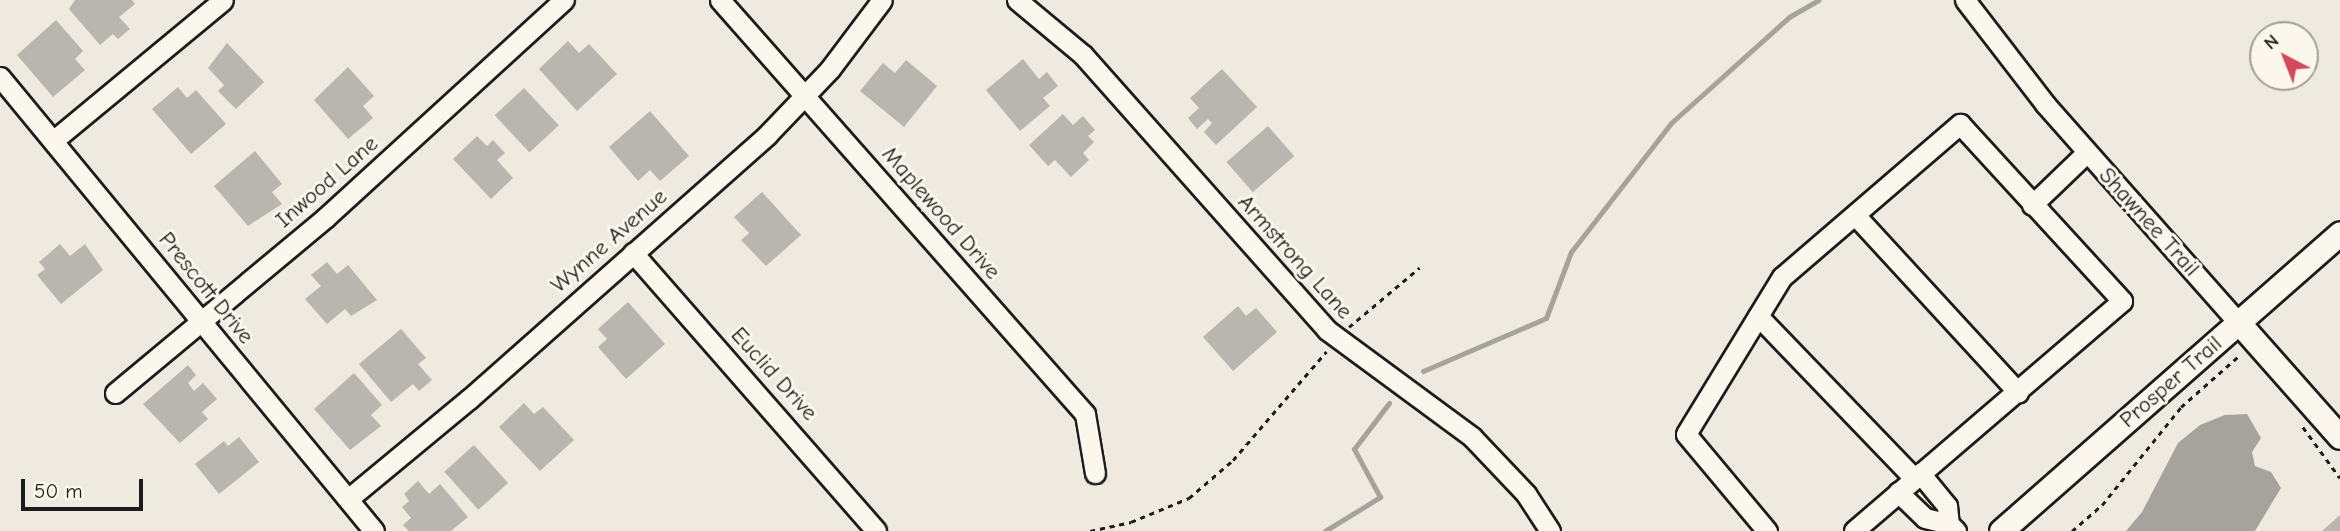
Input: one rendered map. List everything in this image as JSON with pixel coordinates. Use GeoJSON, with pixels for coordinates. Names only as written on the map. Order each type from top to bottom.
{"type":"FeatureCollection","features":[{"type":"Feature","properties":{"kind":"street"},"geometry":{"type":"LineString","coordinates":[[54,140],[223,0]]}},
{"type":"Feature","properties":{"kind":"street","name":"Inwood Lane"},"geometry":{"type":"LineString","coordinates":[[115,393],[336,208],[564,0]]}},
{"type":"Feature","properties":{"kind":"street","name":"Maplewood Drive"},"geometry":{"type":"LineString","coordinates":[[720,0],[1085,414],[1095,473]]}},
{"type":"Feature","properties":{"kind":"street","name":"Wynne Avenue"},"geometry":{"type":"LineString","coordinates":[[348,499],[633,253],[806,97],[882,0]]}},
{"type":"Feature","properties":{"kind":"street","name":"Armstrong Lane"},"geometry":{"type":"LineString","coordinates":[[1017,0],[1083,55],[1337,340],[1472,437],[1521,487],[1550,531]]}},
{"type":"Feature","properties":{"kind":"street","name":"Shawnee Trail"},"geometry":{"type":"LineString","coordinates":[[1965,0],[2021,76],[2340,437]]}},
{"type":"Feature","properties":{"kind":"street","name":"Prescott Drive"},"geometry":{"type":"LineString","coordinates":[[0,77],[374,531]]}},
{"type":"Feature","properties":{"kind":"street"},"geometry":{"type":"LineString","coordinates":[[1767,531],[1686,434],[1782,277],[1961,124],[2122,301],[1854,531]]}},
{"type":"Feature","properties":{"kind":"street"},"geometry":{"type":"LineString","coordinates":[[2032,205],[2087,152]]}},
{"type":"Feature","properties":{"kind":"street"},"geometry":{"type":"LineString","coordinates":[[1854,215],[2018,392]]}},
{"type":"Feature","properties":{"kind":"street","name":"Prosper Trail"},"geometry":{"type":"LineString","coordinates":[[2001,531],[2340,233]]}},
{"type":"Feature","properties":{"kind":"street","name":"Euclid Drive"},"geometry":{"type":"LineString","coordinates":[[633,253],[876,531]]}},
{"type":"Feature","properties":{"kind":"street"},"geometry":{"type":"LineString","coordinates":[[1758,316],[1947,506],[1953,527]]}},
{"type":"Feature","properties":{"kind":"street"},"geometry":{"type":"LineString","coordinates":[[1898,492],[1925,518],[1953,527]]}},
{"type":"Feature","properties":{"kind":"path"},"geometry":{"type":"LineString","coordinates":[[1090,531],[1131,522],[1189,498],[1233,460],[1337,340],[1419,268]]}},
{"type":"Feature","properties":{"kind":"path"},"geometry":{"type":"LineString","coordinates":[[2072,531],[2102,505],[2181,407],[2240,355]]}},
{"type":"Feature","properties":{"kind":"shaded area"},"geometry":{"type":"Polygon","coordinates":[[[2247,414],[2261,438],[2252,452],[2255,466],[2271,472],[2281,488],[2255,531],[2126,531],[2142,512],[2178,443],[2200,425],[2225,415],[2247,414]]]}},
{"type":"Feature","properties":{"kind":"building"},"geometry":{"type":"Polygon","coordinates":[[[75,0],[132,0],[135,4],[119,17],[130,29],[118,39],[113,34],[100,45],[69,9],[75,0]]]}},
{"type":"Feature","properties":{"kind":"building"},"geometry":{"type":"Polygon","coordinates":[[[56,20],[83,51],[75,59],[85,70],[53,97],[17,55],[56,20]]]}},
{"type":"Feature","properties":{"kind":"building"},"geometry":{"type":"Polygon","coordinates":[[[568,41],[579,53],[589,44],[617,74],[577,111],[539,69],[568,41]]]}},
{"type":"Feature","properties":{"kind":"building"},"geometry":{"type":"Polygon","coordinates":[[[227,43],[264,82],[236,109],[218,91],[224,85],[208,68],[227,43]]]}},
{"type":"Feature","properties":{"kind":"building"},"geometry":{"type":"Polygon","coordinates":[[[1023,59],[1039,79],[1047,72],[1058,86],[1043,98],[1050,106],[1020,131],[986,90],[1023,59]]]}},
{"type":"Feature","properties":{"kind":"building"},"geometry":{"type":"Polygon","coordinates":[[[906,60],[937,86],[904,127],[860,91],[883,63],[895,73],[906,60]]]}},
{"type":"Feature","properties":{"kind":"building"},"geometry":{"type":"Polygon","coordinates":[[[348,67],[374,96],[363,106],[373,118],[348,139],[314,100],[348,67]]]}},
{"type":"Feature","properties":{"kind":"building"},"geometry":{"type":"Polygon","coordinates":[[[1222,69],[1257,107],[1216,145],[1204,132],[1212,123],[1208,119],[1197,129],[1188,118],[1199,108],[1190,98],[1222,69]]]}},
{"type":"Feature","properties":{"kind":"building"},"geometry":{"type":"Polygon","coordinates":[[[178,87],[187,98],[196,90],[226,124],[191,154],[152,109],[178,87]]]}},
{"type":"Feature","properties":{"kind":"building"},"geometry":{"type":"Polygon","coordinates":[[[524,88],[559,125],[530,153],[495,115],[524,88]]]}},
{"type":"Feature","properties":{"kind":"building"},"geometry":{"type":"Polygon","coordinates":[[[650,111],[689,156],[660,181],[650,170],[638,181],[609,147],[650,111]]]}},
{"type":"Feature","properties":{"kind":"building"},"geometry":{"type":"Polygon","coordinates":[[[1063,114],[1073,125],[1083,116],[1095,130],[1088,136],[1094,142],[1083,153],[1089,160],[1071,177],[1055,160],[1048,166],[1029,145],[1063,114]]]}},
{"type":"Feature","properties":{"kind":"building"},"geometry":{"type":"Polygon","coordinates":[[[1268,126],[1294,156],[1253,192],[1226,162],[1268,126]]]}},
{"type":"Feature","properties":{"kind":"building"},"geometry":{"type":"Polygon","coordinates":[[[477,136],[487,146],[493,140],[505,153],[497,160],[513,178],[491,199],[453,159],[477,136]]]}},
{"type":"Feature","properties":{"kind":"building"},"geometry":{"type":"Polygon","coordinates":[[[255,151],[282,184],[272,192],[282,204],[248,226],[214,186],[255,151]]]}},
{"type":"Feature","properties":{"kind":"building"},"geometry":{"type":"Polygon","coordinates":[[[762,192],[801,235],[766,266],[741,240],[749,233],[734,217],[762,192]]]}},
{"type":"Feature","properties":{"kind":"building"},"geometry":{"type":"Polygon","coordinates":[[[60,244],[70,256],[85,244],[103,270],[61,304],[37,275],[45,269],[39,262],[60,244]]]}},
{"type":"Feature","properties":{"kind":"building"},"geometry":{"type":"Polygon","coordinates":[[[327,262],[337,274],[348,265],[377,300],[351,316],[345,309],[327,324],[305,299],[321,286],[311,275],[327,262]]]}},
{"type":"Feature","properties":{"kind":"building"},"geometry":{"type":"Polygon","coordinates":[[[628,302],[665,344],[626,379],[598,347],[607,339],[598,329],[628,302]]]}},
{"type":"Feature","properties":{"kind":"building"},"geometry":{"type":"Polygon","coordinates":[[[1238,306],[1246,316],[1256,308],[1277,332],[1233,371],[1203,337],[1238,306]]]}},
{"type":"Feature","properties":{"kind":"building"},"geometry":{"type":"Polygon","coordinates":[[[401,329],[426,358],[418,364],[432,380],[419,391],[413,384],[391,402],[359,364],[401,329]]]}},
{"type":"Feature","properties":{"kind":"building"},"geometry":{"type":"Polygon","coordinates":[[[188,365],[196,375],[188,383],[194,391],[203,383],[217,399],[202,412],[208,419],[180,443],[143,404],[188,365]]]}},
{"type":"Feature","properties":{"kind":"building"},"geometry":{"type":"Polygon","coordinates":[[[354,373],[382,405],[371,415],[381,426],[350,450],[314,409],[354,373]]]}},
{"type":"Feature","properties":{"kind":"building"},"geometry":{"type":"Polygon","coordinates":[[[524,403],[534,414],[543,407],[574,440],[540,471],[499,427],[524,403]]]}},
{"type":"Feature","properties":{"kind":"building"},"geometry":{"type":"Polygon","coordinates":[[[239,437],[259,462],[219,494],[195,464],[224,441],[228,446],[239,437]]]}},
{"type":"Feature","properties":{"kind":"building"},"geometry":{"type":"Polygon","coordinates":[[[474,445],[508,483],[478,510],[444,472],[474,445]]]}},
{"type":"Feature","properties":{"kind":"building"},"geometry":{"type":"Polygon","coordinates":[[[418,481],[429,494],[440,484],[468,517],[451,531],[409,531],[403,525],[411,518],[402,507],[409,501],[404,494],[418,481]]]}},
{"type":"Feature","properties":{"kind":"building"},"geometry":{"type":"Polygon","coordinates":[[[2340,515],[2340,531],[2322,531],[2340,515]]]}},
{"type":"Feature","properties":{"kind":"waterway"},"geometry":{"type":"LineString","coordinates":[[1423,371],[1546,318],[1571,252],[1671,123],[1789,17],[1819,0]]}},
{"type":"Feature","properties":{"kind":"waterway"},"geometry":{"type":"LineString","coordinates":[[1325,531],[1380,497],[1354,449],[1389,403]]}}]}
